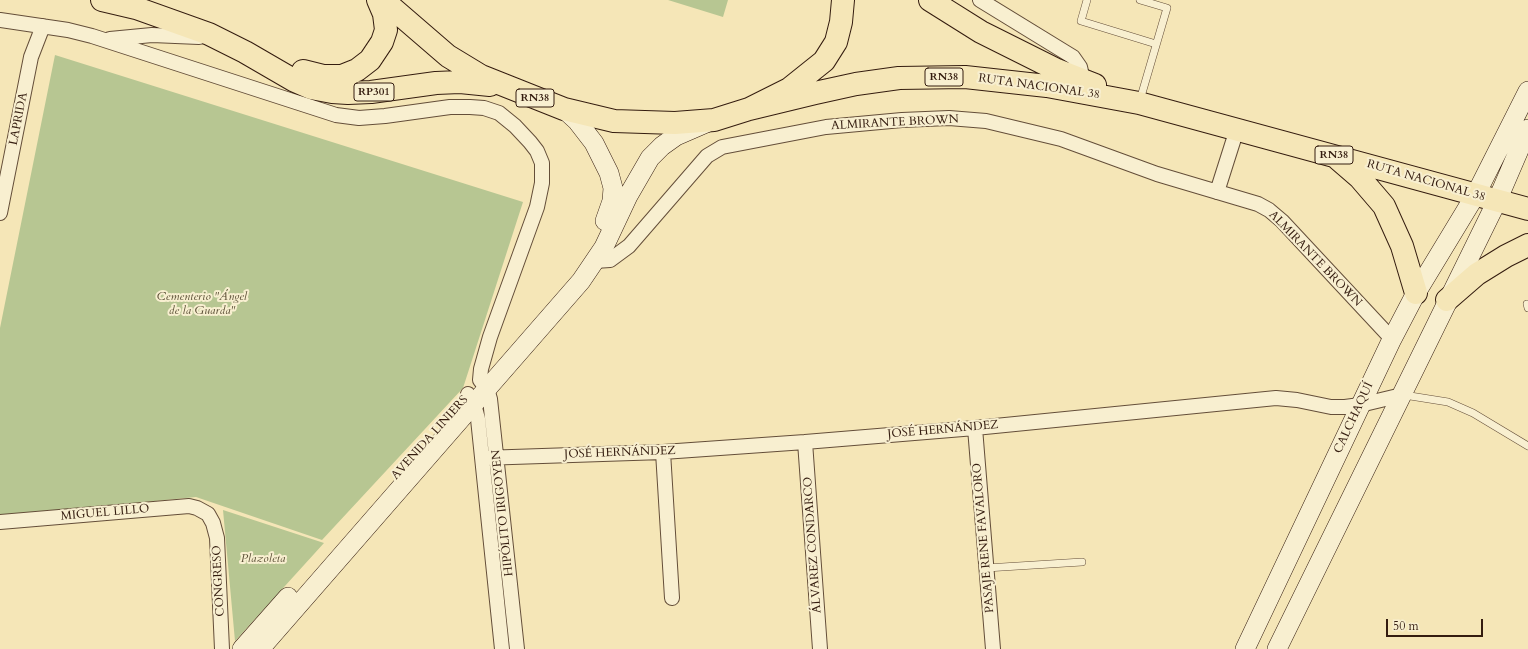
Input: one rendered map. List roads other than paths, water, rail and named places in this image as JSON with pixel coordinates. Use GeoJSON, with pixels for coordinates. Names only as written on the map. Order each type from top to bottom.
{"type":"FeatureCollection","features":[{"type":"Feature","properties":{"kind":"main road","name":"RP301"},"geometry":{"type":"LineString","coordinates":[[102,0],[136,8],[216,37],[295,81],[311,88],[348,93],[371,92],[436,83],[460,82],[482,84],[512,90]]}},
{"type":"Feature","properties":{"kind":"main road","name":"RP301"},"geometry":{"type":"LineString","coordinates":[[245,52],[310,73],[323,76],[342,76],[357,70],[370,60],[382,42],[386,30],[384,14],[378,0]]}},
{"type":"Feature","properties":{"kind":"main road","name":"RN38"},"geometry":{"type":"LineString","coordinates":[[383,0],[448,56],[481,76],[512,90],[564,109],[614,121],[675,124],[714,120],[749,109],[789,89],[824,61],[836,42],[841,22],[843,0]]}},
{"type":"Feature","properties":{"kind":"main road","name":"RUTA NACIONAL 38"},"geometry":{"type":"LineString","coordinates":[[930,0],[981,32],[1057,70],[1139,102]]}},
{"type":"Feature","properties":{"kind":"main road","name":"RUTA NACIONAL 38"},"geometry":{"type":"LineString","coordinates":[[749,109],[856,84],[899,78],[965,77],[1047,86],[1139,102],[1528,209]]}},
{"type":"Feature","properties":{"kind":"main road","name":"CALCHAQUÍ"},"geometry":{"type":"LineString","coordinates":[[1245,649],[1392,339],[1416,293],[1476,194],[1528,91]]}},
{"type":"Feature","properties":{"kind":"main road"},"geometry":{"type":"LineString","coordinates":[[564,109],[577,121],[594,143],[609,173],[613,188],[611,221]]}},
{"type":"Feature","properties":{"kind":"main road"},"geometry":{"type":"LineString","coordinates":[[611,221],[628,196],[650,158],[662,146],[676,136],[714,120]]}},
{"type":"Feature","properties":{"kind":"main road"},"geometry":{"type":"LineString","coordinates":[[1277,649],[1447,300],[1497,201],[1528,129]]}},
{"type":"Feature","properties":{"kind":"main road"},"geometry":{"type":"LineString","coordinates":[[1334,155],[1360,178],[1384,206],[1402,246],[1416,293]]}},
{"type":"Feature","properties":{"kind":"main road","name":"AVENIDA LINIERS"},"geometry":{"type":"LineString","coordinates":[[484,385],[575,271],[611,221]]}},
{"type":"Feature","properties":{"kind":"main road","name":"AVENIDA LINIERS"},"geometry":{"type":"LineString","coordinates":[[242,649],[581,281],[604,247],[611,221]]}},
{"type":"Feature","properties":{"kind":"main road"},"geometry":{"type":"LineString","coordinates":[[1447,300],[1477,274],[1506,256],[1528,245]]}},
{"type":"Feature","properties":{"kind":"main road","name":"AVENIDA LINIERS"},"geometry":{"type":"LineString","coordinates":[[260,649],[471,399]]}},
{"type":"Feature","properties":{"kind":"street"},"geometry":{"type":"LineString","coordinates":[[980,0],[1073,57],[1080,67],[1083,80]]}},
{"type":"Feature","properties":{"kind":"street"},"geometry":{"type":"LineString","coordinates":[[0,20],[68,30],[104,39],[152,35],[216,37]]}},
{"type":"Feature","properties":{"kind":"street","name":"LAPRIDA"},"geometry":{"type":"LineString","coordinates":[[0,213],[31,57],[43,26]]}},
{"type":"Feature","properties":{"kind":"street","name":"HIPÓLITO IRIGOYEN"},"geometry":{"type":"LineString","coordinates":[[104,39],[336,115],[359,118],[450,107],[484,108],[499,113],[515,126],[537,151],[542,163],[542,183],[537,208],[490,337],[480,369],[490,400],[517,649]]}},
{"type":"Feature","properties":{"kind":"street","name":"ALMIRANTE BROWN"},"geometry":{"type":"LineString","coordinates":[[595,261],[610,260],[629,246],[706,156],[722,147],[826,127],[902,120],[949,118],[986,121],[1061,139],[1157,174],[1258,204],[1269,210],[1282,221],[1392,339]]}},
{"type":"Feature","properties":{"kind":"street"},"geometry":{"type":"LineString","coordinates":[[1217,192],[1237,129]]}},
{"type":"Feature","properties":{"kind":"street","name":"JOSÉ HERNÁNDEZ"},"geometry":{"type":"LineString","coordinates":[[482,458],[662,452],[805,442],[975,428],[1276,398],[1297,400],[1331,407],[1360,405],[1402,395]]}},
{"type":"Feature","properties":{"kind":"street","name":"HIPÓLITO IRIGOYEN"},"geometry":{"type":"LineString","coordinates":[[471,399],[478,418],[502,649]]}},
{"type":"Feature","properties":{"kind":"street","name":"PASAJE RENE FAVALORO"},"geometry":{"type":"LineString","coordinates":[[975,428],[993,649]]}},
{"type":"Feature","properties":{"kind":"street","name":"ÁLVAREZ CONDARCO"},"geometry":{"type":"LineString","coordinates":[[805,442],[820,649]]}},
{"type":"Feature","properties":{"kind":"street"},"geometry":{"type":"LineString","coordinates":[[662,452],[672,598]]}},
{"type":"Feature","properties":{"kind":"street","name":"MIGUEL LILLO"},"geometry":{"type":"LineString","coordinates":[[0,522],[189,506],[197,508],[208,514]]}},
{"type":"Feature","properties":{"kind":"street","name":"CONGRESO"},"geometry":{"type":"LineString","coordinates":[[208,514],[213,523],[217,538],[222,649]]}},
{"type":"Feature","properties":{"kind":"lane"},"geometry":{"type":"LineString","coordinates":[[1087,0],[1081,21],[1156,44]]}},
{"type":"Feature","properties":{"kind":"lane"},"geometry":{"type":"LineString","coordinates":[[1139,102],[1167,8],[1140,0]]}},
{"type":"Feature","properties":{"kind":"lane"},"geometry":{"type":"LineString","coordinates":[[1402,395],[1448,402],[1473,413],[1528,446]]}},
{"type":"Feature","properties":{"kind":"lane"},"geometry":{"type":"LineString","coordinates":[[986,568],[1082,562]]}},
{"type":"Feature","properties":{"kind":"park label","name":"Cementerio \"Ángel de la Guarda\""},"geometry":{"type":"Point","coordinates":[202,304]}},
{"type":"Feature","properties":{"kind":"park label","name":"Plazoleta"},"geometry":{"type":"Point","coordinates":[263,559]}}]}
